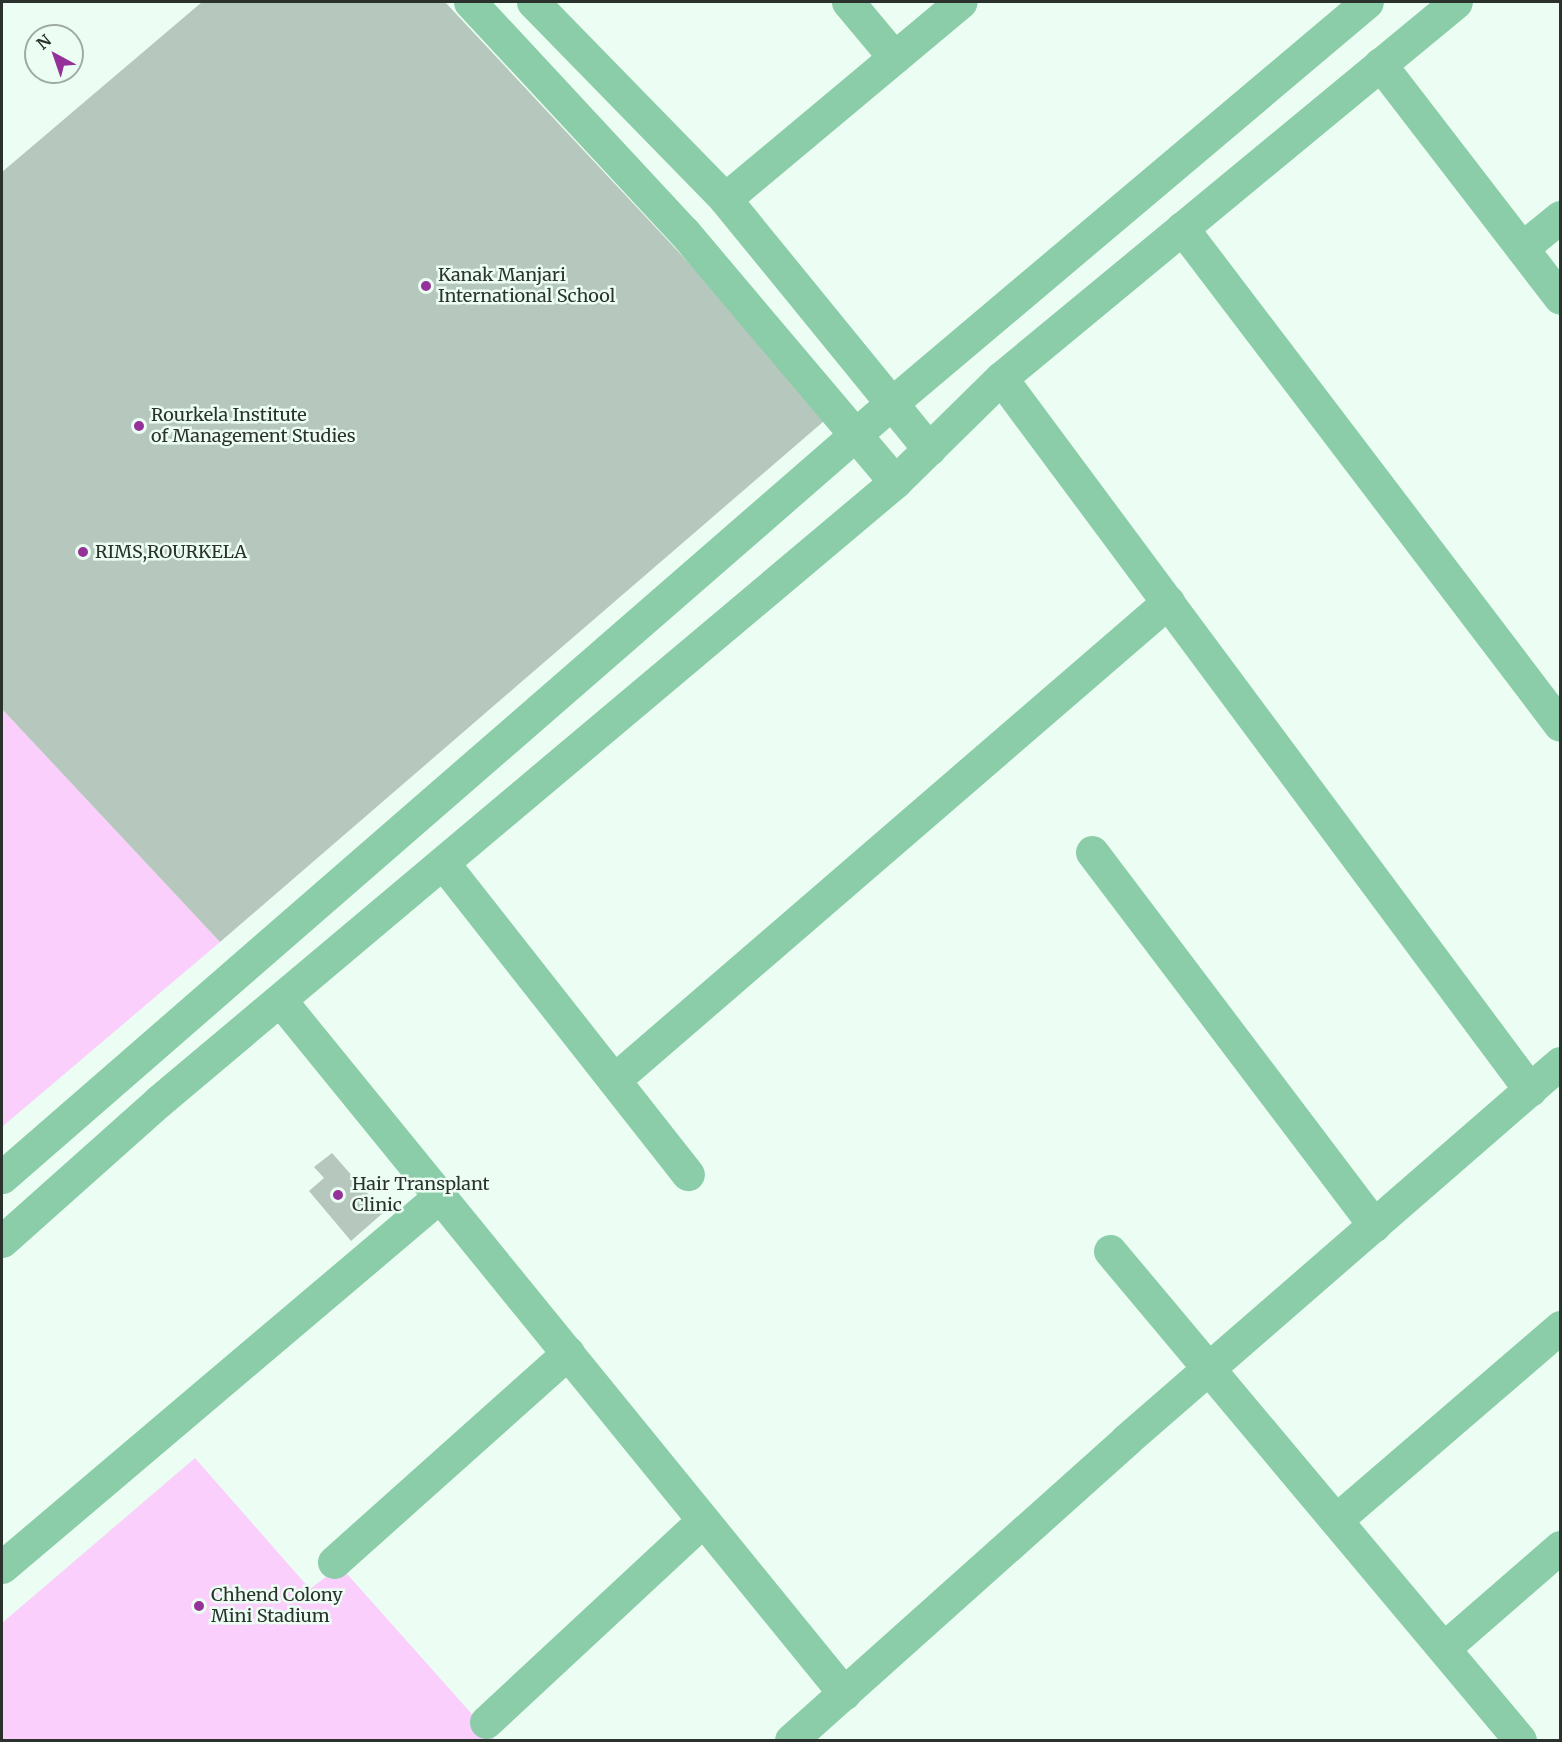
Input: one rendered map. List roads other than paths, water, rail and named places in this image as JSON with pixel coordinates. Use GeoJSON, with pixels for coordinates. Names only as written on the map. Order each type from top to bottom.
{"type":"FeatureCollection","features":[{"type":"Feature","properties":{"kind":"street"},"geometry":{"type":"LineString","coordinates":[[470,2],[684,232],[895,482]]}},
{"type":"Feature","properties":{"kind":"street"},"geometry":{"type":"LineString","coordinates":[[533,2],[725,199],[893,402],[929,449]]}},
{"type":"Feature","properties":{"kind":"street"},"geometry":{"type":"LineString","coordinates":[[848,2],[894,57]]}},
{"type":"Feature","properties":{"kind":"street"},"geometry":{"type":"LineString","coordinates":[[725,199],[962,2]]}},
{"type":"Feature","properties":{"kind":"street"},"geometry":{"type":"LineString","coordinates":[[2,1177],[893,402],[1367,2]]}},
{"type":"Feature","properties":{"kind":"street"},"geometry":{"type":"LineString","coordinates":[[2,1241],[280,1000],[895,482],[1001,378],[1456,2]]}},
{"type":"Feature","properties":{"kind":"street"},"geometry":{"type":"LineString","coordinates":[[551,89],[587,58]]}},
{"type":"Feature","properties":{"kind":"street"},"geometry":{"type":"LineString","coordinates":[[1380,64],[1560,298]]}},
{"type":"Feature","properties":{"kind":"street"},"geometry":{"type":"LineString","coordinates":[[1522,248],[1560,217]]}},
{"type":"Feature","properties":{"kind":"street"},"geometry":{"type":"LineString","coordinates":[[1182,228],[1560,725]]}},
{"type":"Feature","properties":{"kind":"street"},"geometry":{"type":"LineString","coordinates":[[1001,378],[1530,1090]]}},
{"type":"Feature","properties":{"kind":"street"},"geometry":{"type":"LineString","coordinates":[[614,1080],[1168,602]]}},
{"type":"Feature","properties":{"kind":"street"},"geometry":{"type":"LineString","coordinates":[[1092,852],[1374,1225]]}},
{"type":"Feature","properties":{"kind":"street"},"geometry":{"type":"LineString","coordinates":[[443,863],[688,1174]]}},
{"type":"Feature","properties":{"kind":"street"},"geometry":{"type":"LineString","coordinates":[[280,1000],[844,1693]]}},
{"type":"Feature","properties":{"kind":"street"},"geometry":{"type":"LineString","coordinates":[[791,1740],[1210,1368],[1560,1063]]}},
{"type":"Feature","properties":{"kind":"street"},"geometry":{"type":"LineString","coordinates":[[2,1567],[440,1196]]}},
{"type":"Feature","properties":{"kind":"street"},"geometry":{"type":"LineString","coordinates":[[1110,1251],[1520,1740]]}},
{"type":"Feature","properties":{"kind":"street"},"geometry":{"type":"LineString","coordinates":[[1336,1520],[1560,1327]]}},
{"type":"Feature","properties":{"kind":"street"},"geometry":{"type":"LineString","coordinates":[[334,1562],[568,1353]]}},
{"type":"Feature","properties":{"kind":"street"},"geometry":{"type":"LineString","coordinates":[[486,1722],[704,1520]]}},
{"type":"Feature","properties":{"kind":"street"},"geometry":{"type":"LineString","coordinates":[[1444,1648],[1560,1547]]}},
{"type":"Feature","properties":{"kind":"place","name":"Kanak Manjari International School"},"geometry":{"type":"Point","coordinates":[426,286]}},
{"type":"Feature","properties":{"kind":"place","name":"Rourkela Institute of Management Studies"},"geometry":{"type":"Point","coordinates":[139,426]}},
{"type":"Feature","properties":{"kind":"place","name":"RIMS,ROURKELA"},"geometry":{"type":"Point","coordinates":[83,552]}},
{"type":"Feature","properties":{"kind":"place","name":"Hair Transplant Clinic"},"geometry":{"type":"Point","coordinates":[338,1195]}},
{"type":"Feature","properties":{"kind":"place","name":"Chhend Colony Mini Stadium"},"geometry":{"type":"Point","coordinates":[199,1606]}}]}
